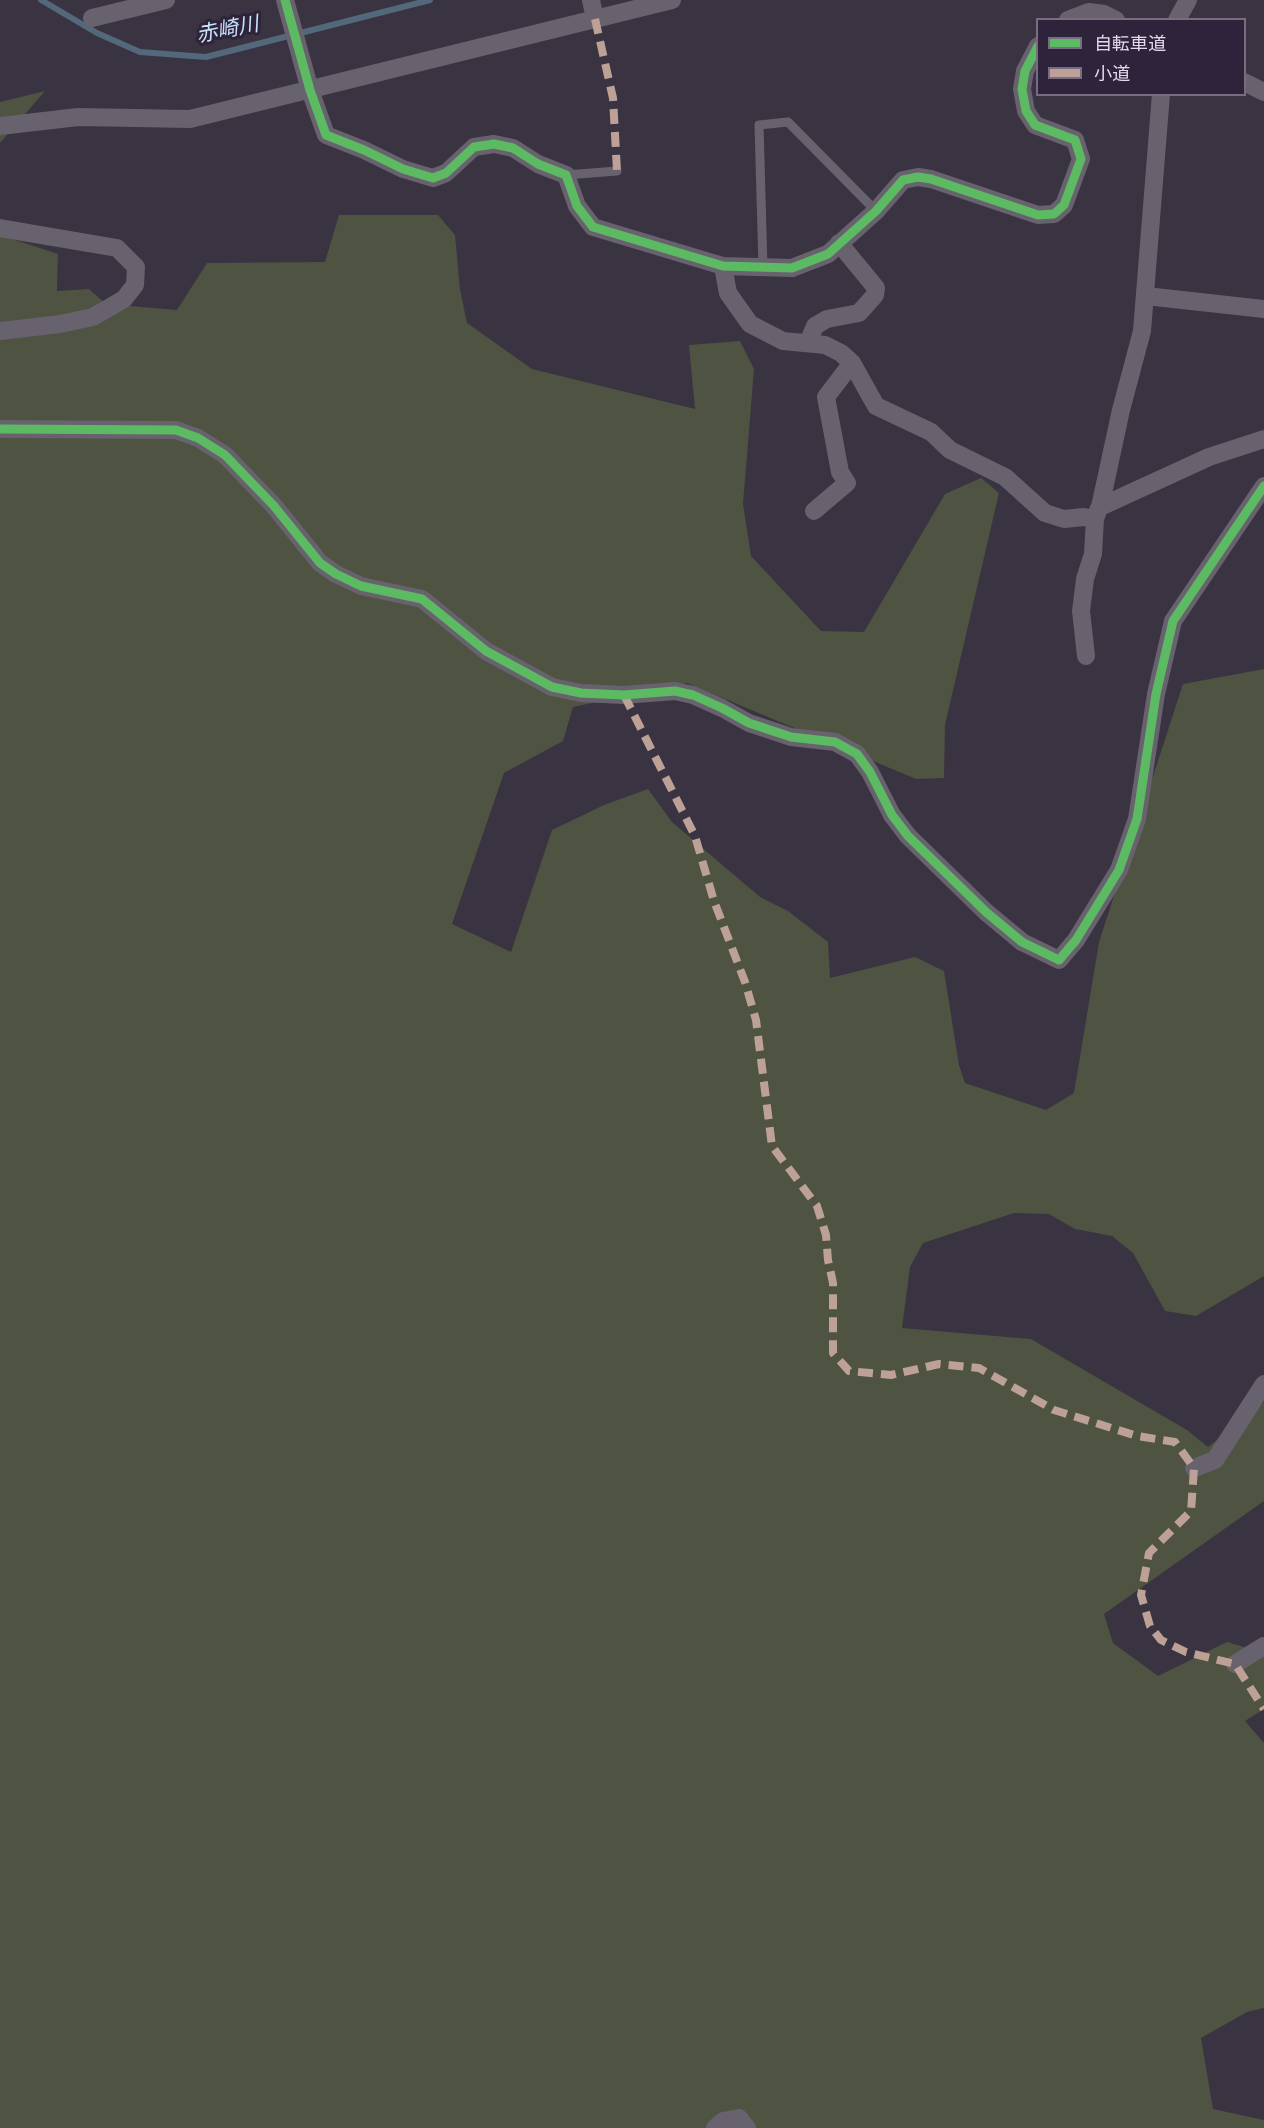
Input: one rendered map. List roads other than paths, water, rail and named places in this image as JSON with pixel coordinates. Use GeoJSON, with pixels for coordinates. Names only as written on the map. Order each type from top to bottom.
{"type":"FeatureCollection","features":[{"type":"Feature","properties":{"kind":"street"},"geometry":{"type":"LineString","coordinates":[[92,18],[166,0]]}},
{"type":"Feature","properties":{"kind":"street"},"geometry":{"type":"LineString","coordinates":[[285,0],[310,90],[326,135],[403,169],[433,178],[446,173],[474,147],[494,144],[513,148],[538,164],[566,175],[577,206],[593,227],[723,266],[792,268],[828,254],[876,211],[903,180],[918,177],[931,179],[1038,215],[1054,214],[1064,205],[1081,159],[1075,140],[1035,125],[1026,111],[1022,89],[1025,71],[1036,50]]}},
{"type":"Feature","properties":{"kind":"street"},"geometry":{"type":"LineString","coordinates":[[591,0],[595,19]]}},
{"type":"Feature","properties":{"kind":"street"},"geometry":{"type":"LineString","coordinates":[[0,126],[78,117],[190,119],[672,0]]}},
{"type":"Feature","properties":{"kind":"street"},"geometry":{"type":"LineString","coordinates":[[1178,18],[1188,0]]}},
{"type":"Feature","properties":{"kind":"street"},"geometry":{"type":"LineString","coordinates":[[1073,18],[1089,12],[1104,14],[1112,18]]}},
{"type":"Feature","properties":{"kind":"street"},"geometry":{"type":"LineString","coordinates":[[1246,83],[1264,92]]}},
{"type":"Feature","properties":{"kind":"street"},"geometry":{"type":"LineString","coordinates":[[1086,656],[1081,611],[1085,579],[1093,554],[1098,513],[1121,410],[1142,331],[1161,96]]}},
{"type":"Feature","properties":{"kind":"street"},"geometry":{"type":"LineString","coordinates":[[0,228],[117,248],[136,267],[135,285],[124,299],[93,317],[60,324],[0,331]]}},
{"type":"Feature","properties":{"kind":"street"},"geometry":{"type":"LineString","coordinates":[[808,343],[815,326],[827,319],[859,313],[875,295],[876,288],[839,243]]}},
{"type":"Feature","properties":{"kind":"street"},"geometry":{"type":"LineString","coordinates":[[723,266],[728,293],[750,324],[783,341],[825,345],[852,363],[876,406],[931,432],[950,450],[1005,477],[1045,513],[1064,519],[1098,513],[1209,457],[1264,439]]}},
{"type":"Feature","properties":{"kind":"street"},"geometry":{"type":"LineString","coordinates":[[1146,296],[1264,309]]}},
{"type":"Feature","properties":{"kind":"street"},"geometry":{"type":"LineString","coordinates":[[814,511],[846,483],[840,472],[826,397],[852,363]]}},
{"type":"Feature","properties":{"kind":"street"},"geometry":{"type":"LineString","coordinates":[[0,429],[176,430],[198,438],[225,455],[274,506],[320,563],[361,586],[422,599],[486,651],[552,687],[581,693],[624,695],[675,691],[693,695],[749,723],[791,737],[835,742],[857,754],[870,772],[892,815],[908,837],[986,912],[1022,942],[1059,960],[1076,940],[1119,870],[1137,819],[1155,694],[1173,621],[1264,486]]}},
{"type":"Feature","properties":{"kind":"street"},"geometry":{"type":"LineString","coordinates":[[1194,1468],[1215,1460],[1264,1384]]}},
{"type":"Feature","properties":{"kind":"street"},"geometry":{"type":"LineString","coordinates":[[1235,1664],[1264,1646]]}},
{"type":"Feature","properties":{"kind":"street"},"geometry":{"type":"LineString","coordinates":[[715,2128],[723,2121],[739,2118],[747,2128]]}},
{"type":"Feature","properties":{"kind":"lane"},"geometry":{"type":"LineString","coordinates":[[763,267],[759,125],[788,122],[876,211]]}},
{"type":"Feature","properties":{"kind":"lane"},"geometry":{"type":"LineString","coordinates":[[566,175],[617,171]]}},
{"type":"Feature","properties":{"kind":"waterway","name":"赤崎川"},"geometry":{"type":"LineString","coordinates":[[41,0],[97,33],[140,52],[206,57],[430,0]]}}]}
